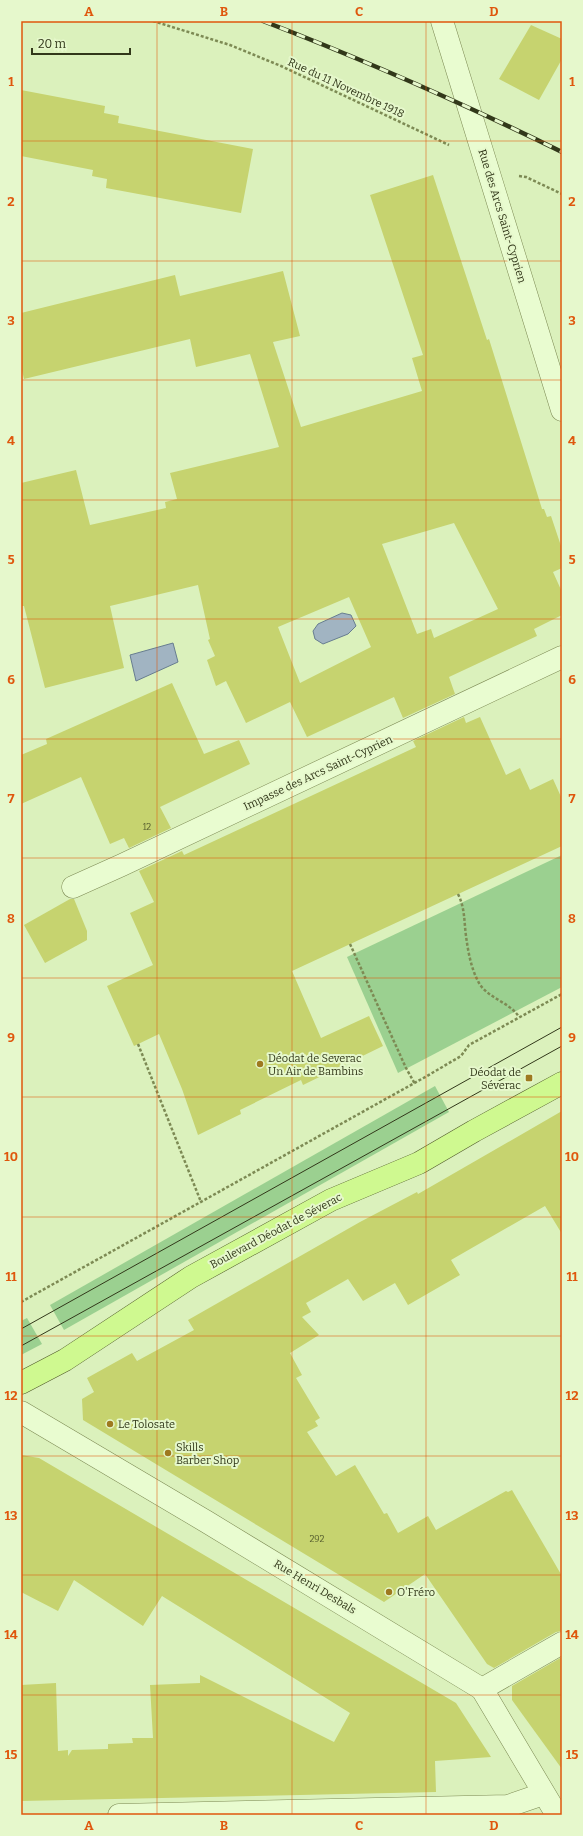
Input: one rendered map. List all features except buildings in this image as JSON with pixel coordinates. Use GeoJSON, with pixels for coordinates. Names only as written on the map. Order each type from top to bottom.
{"type":"FeatureCollection","features":[{"type":"Feature","properties":{"kind":"main road","name":"Boulevard Déodat de Séverac"},"geometry":{"type":"LineString","coordinates":[[21,1383],[65,1360],[191,1277],[331,1200],[419,1163],[562,1083]]}},
{"type":"Feature","properties":{"kind":"street","name":"Rue des Arcs Saint-Cyprien"},"geometry":{"type":"LineString","coordinates":[[442,21],[562,410]]}},
{"type":"Feature","properties":{"kind":"street","name":"Impasse des Arcs Saint-Cyprien"},"geometry":{"type":"LineString","coordinates":[[73,887],[129,862],[562,657]]}},
{"type":"Feature","properties":{"kind":"street","name":"Rue Henri Desbals"},"geometry":{"type":"LineString","coordinates":[[21,1412],[482,1689],[543,1794],[557,1815]]}},
{"type":"Feature","properties":{"kind":"street"},"geometry":{"type":"LineString","coordinates":[[482,1689],[562,1643]]}},
{"type":"Feature","properties":{"kind":"street"},"geometry":{"type":"LineString","coordinates":[[119,1815],[508,1806],[543,1794]]}},
{"type":"Feature","properties":{"kind":"path","name":"Rue du 11 Novembre 1918"},"geometry":{"type":"LineString","coordinates":[[152,21],[230,45],[281,66],[351,100],[455,147],[470,165],[505,174],[526,177],[562,194]]}},
{"type":"Feature","properties":{"kind":"path"},"geometry":{"type":"LineString","coordinates":[[458,894],[465,917],[466,937],[471,961],[478,982],[492,996],[515,1011],[519,1018]]}},
{"type":"Feature","properties":{"kind":"path"},"geometry":{"type":"LineString","coordinates":[[350,944],[406,1068],[415,1084]]}},
{"type":"Feature","properties":{"kind":"path"},"geometry":{"type":"LineString","coordinates":[[21,1302],[415,1084],[461,1056],[469,1045],[562,994]]}},
{"type":"Feature","properties":{"kind":"path"},"geometry":{"type":"LineString","coordinates":[[138,1044],[201,1202]]}},
{"type":"Feature","properties":{"kind":"green space"},"geometry":{"type":"Polygon","coordinates":[[[562,855],[562,987],[398,1073],[347,957],[562,855]]]}},
{"type":"Feature","properties":{"kind":"green space"},"geometry":{"type":"Polygon","coordinates":[[[435,1086],[449,1112],[64,1330],[50,1305],[435,1086]]]}},
{"type":"Feature","properties":{"kind":"green space"},"geometry":{"type":"Polygon","coordinates":[[[27,1318],[42,1344],[21,1355],[21,1321],[27,1318]]]}},
{"type":"Feature","properties":{"kind":"water"},"geometry":{"type":"Polygon","coordinates":[[[342,613],[351,615],[356,626],[348,634],[323,644],[315,639],[313,631],[318,624],[342,613]]]}},
{"type":"Feature","properties":{"kind":"water"},"geometry":{"type":"Polygon","coordinates":[[[173,643],[178,662],[136,681],[130,655],[173,643]]]}},
{"type":"Feature","properties":{"kind":"tram line"},"geometry":{"type":"LineString","coordinates":[[21,1329],[562,1027]]}},
{"type":"Feature","properties":{"kind":"tram line"},"geometry":{"type":"LineString","coordinates":[[21,1346],[562,1046]]}},
{"type":"Feature","properties":{"kind":"railway"},"geometry":{"type":"LineString","coordinates":[[263,21],[414,83],[562,152]]}},
{"type":"Feature","properties":{"kind":"place","name":"Déodat de Severac Un Air de Bambins"},"geometry":{"type":"Point","coordinates":[260,1064]}},
{"type":"Feature","properties":{"kind":"place","name":"Déodat de Séverac"},"geometry":{"type":"Point","coordinates":[529,1078]}},
{"type":"Feature","properties":{"kind":"place","name":"Le Tolosate"},"geometry":{"type":"Point","coordinates":[110,1424]}},
{"type":"Feature","properties":{"kind":"place","name":"Skills Barber Shop"},"geometry":{"type":"Point","coordinates":[168,1453]}},
{"type":"Feature","properties":{"kind":"place","name":"O'Fréro"},"geometry":{"type":"Point","coordinates":[389,1592]}}]}
